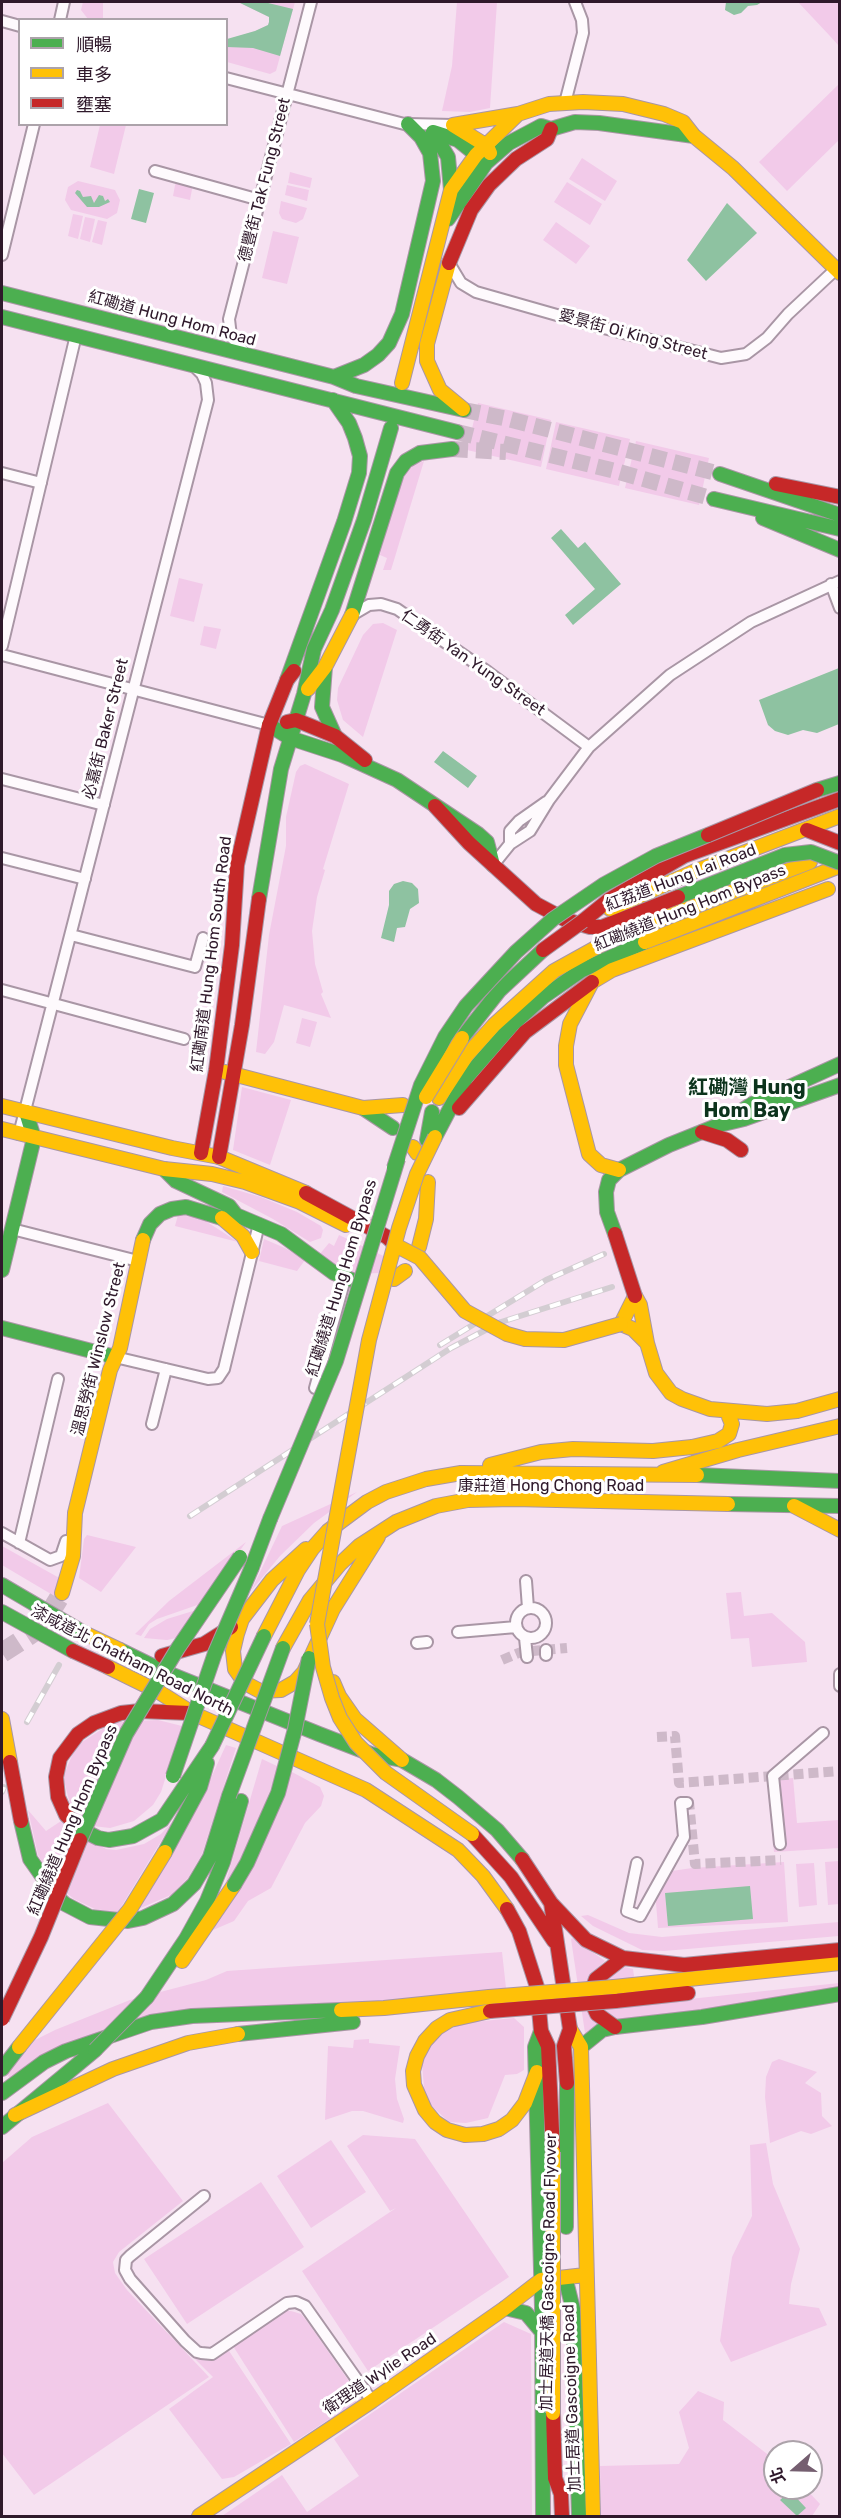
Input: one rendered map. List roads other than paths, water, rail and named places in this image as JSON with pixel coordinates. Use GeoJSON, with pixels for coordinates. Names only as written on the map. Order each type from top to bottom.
{"type":"FeatureCollection","features":[{"type":"Feature","properties":{"kind":"main road"},"geometry":{"type":"LineString","coordinates":[[453,125],[566,103],[609,102],[654,110],[683,122],[694,136],[733,168],[838,271]]}},
{"type":"Feature","properties":{"kind":"main road"},"geometry":{"type":"LineString","coordinates":[[566,103],[575,122]]}},
{"type":"Feature","properties":{"kind":"main road"},"geometry":{"type":"LineString","coordinates":[[451,190],[485,155],[518,114]]}},
{"type":"Feature","properties":{"kind":"main road"},"geometry":{"type":"LineString","coordinates":[[442,232],[485,155],[534,128],[541,126],[551,129],[575,122],[625,125],[694,136]]}},
{"type":"Feature","properties":{"kind":"main road"},"geometry":{"type":"LineString","coordinates":[[334,377],[364,365],[378,355],[388,343],[402,314],[433,181],[430,153],[421,137],[408,124]]}},
{"type":"Feature","properties":{"kind":"main road"},"geometry":{"type":"LineString","coordinates":[[453,125],[485,155],[489,185]]}},
{"type":"Feature","properties":{"kind":"main road"},"geometry":{"type":"LineString","coordinates":[[334,377],[366,388],[464,410],[440,390],[427,361],[427,344],[449,262],[471,210],[489,185],[516,159],[547,139],[551,129]]}},
{"type":"Feature","properties":{"kind":"main road"},"geometry":{"type":"LineString","coordinates":[[433,132],[458,140],[485,155]]}},
{"type":"Feature","properties":{"kind":"main road"},"geometry":{"type":"LineString","coordinates":[[402,383],[451,190],[448,157],[445,148],[433,132]]}},
{"type":"Feature","properties":{"kind":"main road","name":"紅磡道 Hung Hom Road"},"geometry":{"type":"LineString","coordinates":[[2,293],[278,365],[334,377]]}},
{"type":"Feature","properties":{"kind":"main road"},"geometry":{"type":"LineString","coordinates":[[2,316],[457,432]]}},
{"type":"Feature","properties":{"kind":"main road"},"geometry":{"type":"LineString","coordinates":[[287,680],[341,532],[359,473],[360,456],[355,438],[349,423],[333,399]]}},
{"type":"Feature","properties":{"kind":"main road","name":"紅磡南道 Hung Hom South Road"},"geometry":{"type":"LineString","coordinates":[[219,1157],[274,802],[314,649],[332,610],[364,520],[391,428]]}},
{"type":"Feature","properties":{"kind":"main road","name":"紅磡南道 Hung Hom South Road"},"geometry":{"type":"LineString","coordinates":[[304,694],[325,667],[352,615],[397,473],[406,461],[420,453],[452,449]]}},
{"type":"Feature","properties":{"kind":"main road"},"geometry":{"type":"LineString","coordinates":[[840,497],[728,476],[840,515]]}},
{"type":"Feature","properties":{"kind":"main road"},"geometry":{"type":"LineString","coordinates":[[840,529],[717,500],[840,550]]}},
{"type":"Feature","properties":{"kind":"main road","name":"紅磡南道 Hung Hom South Road"},"geometry":{"type":"LineString","coordinates":[[201,1153],[216,1070],[232,945],[237,865],[269,725],[287,680],[314,649]]}},
{"type":"Feature","properties":{"kind":"main road"},"geometry":{"type":"LineString","coordinates":[[325,667],[322,707],[335,736]]}},
{"type":"Feature","properties":{"kind":"main road"},"geometry":{"type":"LineString","coordinates":[[269,725],[296,720]]}},
{"type":"Feature","properties":{"kind":"main road","name":"紅荔道 Hung Lai Road"},"geometry":{"type":"LineString","coordinates":[[296,720],[335,736],[381,773]]}},
{"type":"Feature","properties":{"kind":"main road"},"geometry":{"type":"LineString","coordinates":[[269,725],[290,738]]}},
{"type":"Feature","properties":{"kind":"main road","name":"紅荔道 Hung Lai Road"},"geometry":{"type":"LineString","coordinates":[[290,738],[342,755],[397,780],[478,834],[488,842],[493,865],[536,904],[551,927]]}},
{"type":"Feature","properties":{"kind":"main road"},"geometry":{"type":"LineString","coordinates":[[394,1168],[411,1111],[432,1060],[445,1036],[466,1006],[516,952],[553,919],[603,885],[656,856],[817,790],[840,783]]}},
{"type":"Feature","properties":{"kind":"main road"},"geometry":{"type":"LineString","coordinates":[[583,921],[610,899],[684,856],[840,799]]}},
{"type":"Feature","properties":{"kind":"main road","name":"紅磡繞道 Hung Hom Bypass"},"geometry":{"type":"LineString","coordinates":[[2,2019],[41,1937],[98,1794],[126,1734],[178,1648],[240,1557],[270,1519],[336,1361],[394,1168],[432,1086],[457,1044],[477,1016],[521,968],[564,933],[583,921],[693,872],[840,816]]}},
{"type":"Feature","properties":{"kind":"main road"},"geometry":{"type":"LineString","coordinates":[[807,830],[840,843]]}},
{"type":"Feature","properties":{"kind":"main road","name":"紅荔道 Hung Lai Road"},"geometry":{"type":"LineString","coordinates":[[536,904],[581,925],[602,927],[794,852],[820,853],[840,865]]}},
{"type":"Feature","properties":{"kind":"main road"},"geometry":{"type":"LineString","coordinates":[[439,1098],[467,1055],[494,1024],[574,951],[810,862]]}},
{"type":"Feature","properties":{"kind":"main road","name":"紅磡繞道 Hung Hom Bypass"},"geometry":{"type":"LineString","coordinates":[[147,1997],[175,1970],[206,1929],[247,1863],[279,1792],[317,1624],[369,1340],[399,1228],[417,1174],[431,1139],[466,1078],[513,1024],[543,997],[582,970],[634,945],[840,865]]}},
{"type":"Feature","properties":{"kind":"main road","name":"紅磡繞道 Hung Hom Bypass"},"geometry":{"type":"LineString","coordinates":[[431,1139],[525,1032],[592,981],[612,970],[828,890]]}},
{"type":"Feature","properties":{"kind":"main road"},"geometry":{"type":"LineString","coordinates":[[592,981],[570,1024],[565,1055],[566,1065],[589,1154],[601,1165],[619,1170]]}},
{"type":"Feature","properties":{"kind":"main road"},"geometry":{"type":"LineString","coordinates":[[719,1125],[752,1104],[840,1064]]}},
{"type":"Feature","properties":{"kind":"main road"},"geometry":{"type":"LineString","coordinates":[[216,1070],[363,1108],[403,1105]]}},
{"type":"Feature","properties":{"kind":"main road"},"geometry":{"type":"LineString","coordinates":[[840,1085],[744,1119],[719,1125],[619,1170],[609,1180],[606,1201],[642,1313],[646,1343],[656,1373],[671,1393],[710,1409],[767,1414],[797,1411],[840,1399]]}},
{"type":"Feature","properties":{"kind":"main road"},"geometry":{"type":"LineString","coordinates":[[2,1106],[172,1148],[219,1157],[290,1185],[328,1211]]}},
{"type":"Feature","properties":{"kind":"main road"},"geometry":{"type":"LineString","coordinates":[[363,1108],[393,1128]]}},
{"type":"Feature","properties":{"kind":"main road"},"geometry":{"type":"LineString","coordinates":[[2,1270],[8,1233],[34,1138],[26,1112]]}},
{"type":"Feature","properties":{"kind":"main road"},"geometry":{"type":"LineString","coordinates":[[431,1139],[432,1112]]}},
{"type":"Feature","properties":{"kind":"main road"},"geometry":{"type":"LineString","coordinates":[[2,1129],[164,1169],[179,1168],[212,1174],[273,1191],[328,1211],[387,1237],[397,1246],[420,1258],[465,1311],[507,1334],[525,1339],[564,1341],[621,1324],[633,1329],[646,1343]]}},
{"type":"Feature","properties":{"kind":"main road"},"geometry":{"type":"LineString","coordinates":[[702,1132],[727,1140],[741,1150]]}},
{"type":"Feature","properties":{"kind":"main road"},"geometry":{"type":"LineString","coordinates":[[201,1153],[212,1174]]}},
{"type":"Feature","properties":{"kind":"main road"},"geometry":{"type":"LineString","coordinates":[[164,1169],[176,1181],[229,1206],[237,1215],[281,1234],[348,1280]]}},
{"type":"Feature","properties":{"kind":"main road"},"geometry":{"type":"LineString","coordinates":[[419,1247],[426,1219],[428,1182]]}},
{"type":"Feature","properties":{"kind":"main road","name":"溫思勞街 Winslow Street"},"geometry":{"type":"LineString","coordinates":[[75,1513],[110,1370],[120,1348],[146,1230],[154,1219],[165,1211],[186,1207],[222,1218],[237,1215]]}},
{"type":"Feature","properties":{"kind":"main road"},"geometry":{"type":"LineString","coordinates":[[222,1218],[243,1236],[252,1252]]}},
{"type":"Feature","properties":{"kind":"main road"},"geometry":{"type":"LineString","coordinates":[[621,1324],[635,1296]]}},
{"type":"Feature","properties":{"kind":"main road"},"geometry":{"type":"LineString","coordinates":[[2,1328],[115,1357]]}},
{"type":"Feature","properties":{"kind":"main road"},"geometry":{"type":"LineString","coordinates":[[461,1473],[510,1459],[573,1449],[653,1450],[692,1447],[718,1441],[732,1430],[727,1412]]}},
{"type":"Feature","properties":{"kind":"main road"},"geometry":{"type":"LineString","coordinates":[[656,1474],[730,1452],[840,1426]]}},
{"type":"Feature","properties":{"kind":"main road","name":"康莊道 Hong Chong Road"},"geometry":{"type":"LineString","coordinates":[[187,1781],[212,1746],[285,1593],[320,1539],[351,1513],[386,1492],[426,1479],[461,1473],[656,1474]]}},
{"type":"Feature","properties":{"kind":"main road"},"geometry":{"type":"LineString","coordinates":[[656,1474],[840,1481]]}},
{"type":"Feature","properties":{"kind":"main road","name":"康莊道 Hong Chong Road"},"geometry":{"type":"LineString","coordinates":[[260,1715],[283,1648],[304,1610],[329,1575],[359,1546],[380,1531],[421,1510],[468,1500],[514,1499],[794,1506],[840,1530]]}},
{"type":"Feature","properties":{"kind":"main road"},"geometry":{"type":"LineString","coordinates":[[794,1506],[840,1506]]}},
{"type":"Feature","properties":{"kind":"main road"},"geometry":{"type":"LineString","coordinates":[[62,1593],[73,1556],[76,1532],[75,1513]]}},
{"type":"Feature","properties":{"kind":"main road"},"geometry":{"type":"LineString","coordinates":[[2,2069],[130,1909],[165,1852],[187,1781],[215,1653],[270,1519]]}},
{"type":"Feature","properties":{"kind":"main road"},"geometry":{"type":"LineString","coordinates":[[242,1619],[233,1651],[235,1669],[250,1686],[260,1691],[275,1692],[291,1686],[304,1672],[333,1609],[372,1550],[380,1531]]}},
{"type":"Feature","properties":{"kind":"main road"},"geometry":{"type":"LineString","coordinates":[[142,1660],[179,1653],[204,1644],[242,1619],[285,1566],[320,1539]]}},
{"type":"Feature","properties":{"kind":"main road","name":"漆咸道北 Chatham Road North"},"geometry":{"type":"LineString","coordinates":[[2,1585],[84,1633],[165,1672],[371,1754],[402,1760]]}},
{"type":"Feature","properties":{"kind":"main road"},"geometry":{"type":"LineString","coordinates":[[333,1609],[327,1653],[339,1696],[355,1719],[402,1760],[436,1780],[497,1830],[518,1851],[551,1903],[586,1940],[623,1958],[684,1965],[840,1950]]}},
{"type":"Feature","properties":{"kind":"main road","name":"漆咸道北 Chatham Road North"},"geometry":{"type":"LineString","coordinates":[[2,1612],[73,1651],[159,1692],[192,1713],[366,1790],[458,1850],[483,1876],[504,1904],[519,1932],[537,1987],[541,2031]]}},
{"type":"Feature","properties":{"kind":"main road"},"geometry":{"type":"LineString","coordinates":[[317,1624],[330,1691],[340,1718],[356,1743],[386,1773],[472,1833],[511,1877],[558,1946]]}},
{"type":"Feature","properties":{"kind":"main road"},"geometry":{"type":"LineString","coordinates":[[187,1781],[163,1804],[144,1830],[133,1836],[109,1840],[80,1829],[66,1815],[58,1797],[56,1777],[60,1758],[78,1734],[93,1723],[111,1716],[140,1711],[192,1713]]}},
{"type":"Feature","properties":{"kind":"main road"},"geometry":{"type":"LineString","coordinates":[[2,2127],[95,2050],[147,1997],[186,1939],[215,1882],[239,1809],[260,1715]]}},
{"type":"Feature","properties":{"kind":"main road"},"geometry":{"type":"LineString","coordinates":[[2,1719],[30,1859],[45,1883],[65,1904],[90,1917],[128,1921],[143,1918],[173,1904],[184,1896],[203,1872],[260,1715]]}},
{"type":"Feature","properties":{"kind":"main road"},"geometry":{"type":"LineString","coordinates":[[551,1903],[570,2029],[581,2047],[602,2030],[615,2027],[702,2017],[840,1994]]}},
{"type":"Feature","properties":{"kind":"main road"},"geometry":{"type":"LineString","coordinates":[[615,2027],[597,2014],[592,2002],[592,1990],[596,1979],[623,1958]]}},
{"type":"Feature","properties":{"kind":"main road"},"geometry":{"type":"LineString","coordinates":[[614,1994],[840,1964]]}},
{"type":"Feature","properties":{"kind":"main road"},"geometry":{"type":"LineString","coordinates":[[2,2094],[44,2062],[66,2051],[151,2022],[192,2016],[489,2004],[840,1976]]}},
{"type":"Feature","properties":{"kind":"main road"},"geometry":{"type":"LineString","coordinates":[[15,2115],[113,2069],[188,2043],[235,2034],[489,2004]]}},
{"type":"Feature","properties":{"kind":"main road"},"geometry":{"type":"LineString","coordinates":[[489,2004],[450,2020],[437,2028],[425,2041],[417,2056],[413,2071],[416,2092],[425,2110],[435,2122],[447,2130],[465,2135],[483,2134],[499,2129],[512,2120],[525,2103],[537,2072]]}},
{"type":"Feature","properties":{"kind":"main road","name":"加士居道天橋 Gascoigne Road Flyover"},"geometry":{"type":"LineString","coordinates":[[562,2517],[561,2494],[555,2478],[553,2413],[560,2152],[568,2104],[564,2046],[570,2029]]}},
{"type":"Feature","properties":{"kind":"main road","name":"加士居道 Gascoigne Road"},"geometry":{"type":"LineString","coordinates":[[541,2031],[535,2047],[542,2280],[543,2517]]}},
{"type":"Feature","properties":{"kind":"main road","name":"加士居道天橋 Gascoigne Road Flyover"},"geometry":{"type":"LineString","coordinates":[[541,2031],[548,2046],[560,2152],[566,2282],[562,2319],[569,2517]]}},
{"type":"Feature","properties":{"kind":"main road","name":"加士居道 Gascoigne Road"},"geometry":{"type":"LineString","coordinates":[[581,2047],[585,2275],[593,2517]]}},
{"type":"Feature","properties":{"kind":"main road"},"geometry":{"type":"LineString","coordinates":[[542,2280],[585,2275]]}},
{"type":"Feature","properties":{"kind":"main road","name":"衛理道 Wylie Road"},"geometry":{"type":"LineString","coordinates":[[199,2517],[372,2401],[542,2280]]}},
{"type":"Feature","properties":{"kind":"main road"},"geometry":{"type":"LineString","coordinates":[[566,2282],[573,2309],[579,2517]]}},
{"type":"Feature","properties":{"kind":"main road"},"geometry":{"type":"LineString","coordinates":[[505,2308],[526,2313],[542,2332]]}},
{"type":"Feature","properties":{"kind":"main road"},"geometry":{"type":"LineString","coordinates":[[552,2517],[551,2494],[555,2478]]}},
{"type":"Feature","properties":{"kind":"street"},"geometry":{"type":"LineString","coordinates":[[60,18],[64,2]]}},
{"type":"Feature","properties":{"kind":"street","name":"德豐街 Tak Fung Street"},"geometry":{"type":"LineString","coordinates":[[246,355],[234,343],[229,328],[229,319],[311,2]]}},
{"type":"Feature","properties":{"kind":"street"},"geometry":{"type":"LineString","coordinates":[[566,103],[583,33],[582,20],[575,2]]}},
{"type":"Feature","properties":{"kind":"street"},"geometry":{"type":"LineString","coordinates":[[2,21],[18,25]]}},
{"type":"Feature","properties":{"kind":"street"},"geometry":{"type":"LineString","coordinates":[[228,78],[433,132]]}},
{"type":"Feature","properties":{"kind":"street"},"geometry":{"type":"LineString","coordinates":[[408,124],[453,125]]}},
{"type":"Feature","properties":{"kind":"street"},"geometry":{"type":"LineString","coordinates":[[2,255],[34,126]]}},
{"type":"Feature","properties":{"kind":"street"},"geometry":{"type":"LineString","coordinates":[[155,171],[260,200]]}},
{"type":"Feature","properties":{"kind":"street","name":"愛景街 Oi King Street"},"geometry":{"type":"LineString","coordinates":[[449,262],[460,283],[476,292],[721,358],[746,354],[767,338],[788,314],[838,271]]}},
{"type":"Feature","properties":{"kind":"street"},"geometry":{"type":"LineString","coordinates":[[2,646],[76,335]]}},
{"type":"Feature","properties":{"kind":"street","name":"必嘉街 Baker Street"},"geometry":{"type":"LineString","coordinates":[[20,1134],[208,400],[202,374],[186,362]]}},
{"type":"Feature","properties":{"kind":"street"},"geometry":{"type":"LineString","coordinates":[[2,473],[41,483]]}},
{"type":"Feature","properties":{"kind":"street"},"geometry":{"type":"LineString","coordinates":[[493,865],[510,844],[510,831],[514,826],[549,800],[589,747],[670,675],[705,650],[774,610],[835,583],[840,608]]}},
{"type":"Feature","properties":{"kind":"street","name":"仁勇街 Yan Yung Street"},"geometry":{"type":"LineString","coordinates":[[352,615],[369,605],[381,604],[397,609],[488,672],[589,747]]}},
{"type":"Feature","properties":{"kind":"street"},"geometry":{"type":"LineString","coordinates":[[2,655],[269,725]]}},
{"type":"Feature","properties":{"kind":"street"},"geometry":{"type":"LineString","coordinates":[[2,779],[104,805]]}},
{"type":"Feature","properties":{"kind":"street"},"geometry":{"type":"LineString","coordinates":[[2,858],[85,879]]}},
{"type":"Feature","properties":{"kind":"street"},"geometry":{"type":"LineString","coordinates":[[71,935],[195,967],[202,938]]}},
{"type":"Feature","properties":{"kind":"street"},"geometry":{"type":"LineString","coordinates":[[2,990],[184,1039]]}},
{"type":"Feature","properties":{"kind":"street"},"geometry":{"type":"LineString","coordinates":[[115,1357],[213,1379],[222,1374],[259,1224]]}},
{"type":"Feature","properties":{"kind":"street"},"geometry":{"type":"LineString","coordinates":[[8,1233],[138,1262]]}},
{"type":"Feature","properties":{"kind":"street"},"geometry":{"type":"LineString","coordinates":[[315,1388],[348,1280]]}},
{"type":"Feature","properties":{"kind":"street"},"geometry":{"type":"LineString","coordinates":[[152,1424],[166,1370]]}},
{"type":"Feature","properties":{"kind":"street"},"geometry":{"type":"LineString","coordinates":[[2,1533],[18,1543],[58,1379]]}},
{"type":"Feature","properties":{"kind":"street","name":"溫思勞街 Winslow Street"},"geometry":{"type":"LineString","coordinates":[[18,1543],[54,1560],[61,1556],[75,1513]]}},
{"type":"Feature","properties":{"kind":"street"},"geometry":{"type":"LineString","coordinates":[[526,1581],[528,1608]]}},
{"type":"Feature","properties":{"kind":"street"},"geometry":{"type":"LineString","coordinates":[[528,1608],[517,1617],[516,1627],[525,1638],[528,1657]]}},
{"type":"Feature","properties":{"kind":"street"},"geometry":{"type":"LineString","coordinates":[[525,1638],[540,1635],[546,1622],[538,1610],[528,1608]]}},
{"type":"Feature","properties":{"kind":"street"},"geometry":{"type":"LineString","coordinates":[[458,1632],[516,1627]]}},
{"type":"Feature","properties":{"kind":"street"},"geometry":{"type":"LineString","coordinates":[[840,1674],[840,1686]]}},
{"type":"Feature","properties":{"kind":"street"},"geometry":{"type":"LineString","coordinates":[[780,1844],[773,1776],[823,1732]]}},
{"type":"Feature","properties":{"kind":"street"},"geometry":{"type":"LineString","coordinates":[[637,1863],[627,1911],[640,1916],[684,1837],[680,1824],[681,1803],[687,1803]]}},
{"type":"Feature","properties":{"kind":"street"},"geometry":{"type":"LineString","coordinates":[[204,2196],[126,2260],[125,2270],[130,2279],[185,2341],[201,2353],[212,2354],[287,2303],[296,2302],[305,2306],[372,2401]]}},
{"type":"Feature","properties":{"kind":"tunnel"},"geometry":{"type":"LineString","coordinates":[[464,410],[508,419],[720,474]]}},
{"type":"Feature","properties":{"kind":"tunnel"},"geometry":{"type":"LineString","coordinates":[[457,432],[619,472],[714,499]]}},
{"type":"Feature","properties":{"kind":"tunnel"},"geometry":{"type":"LineString","coordinates":[[452,449],[506,452]]}},
{"type":"Feature","properties":{"kind":"tunnel"},"geometry":{"type":"LineString","coordinates":[[2,1653],[34,1632],[48,1616],[62,1593]]}},
{"type":"Feature","properties":{"kind":"tunnel"},"geometry":{"type":"LineString","coordinates":[[502,1660],[521,1652],[567,1648]]}},
{"type":"Feature","properties":{"kind":"tunnel"},"geometry":{"type":"LineString","coordinates":[[657,1737],[675,1736],[679,1783],[840,1771]]}},
{"type":"Feature","properties":{"kind":"tunnel"},"geometry":{"type":"LineString","coordinates":[[687,1803],[689,1802],[695,1864],[781,1860]]}},
{"type":"Feature","properties":{"kind":"railway"},"geometry":{"type":"LineString","coordinates":[[440,1345],[546,1280],[604,1254]]}},
{"type":"Feature","properties":{"kind":"railway"},"geometry":{"type":"LineString","coordinates":[[190,1516],[451,1348],[501,1322],[612,1287]]}},
{"type":"Feature","properties":{"kind":"railway"},"geometry":{"type":"LineString","coordinates":[[27,1722],[59,1665]]}},
{"type":"Feature","properties":{"kind":"railway"},"geometry":{"type":"LineString","coordinates":[[2,1792],[4,1787]]}},
{"type":"Feature","properties":{"kind":"district","name":"紅磡灣 Hung Hom Bay"},"geometry":{"type":"Point","coordinates":[747,1100]}}]}
